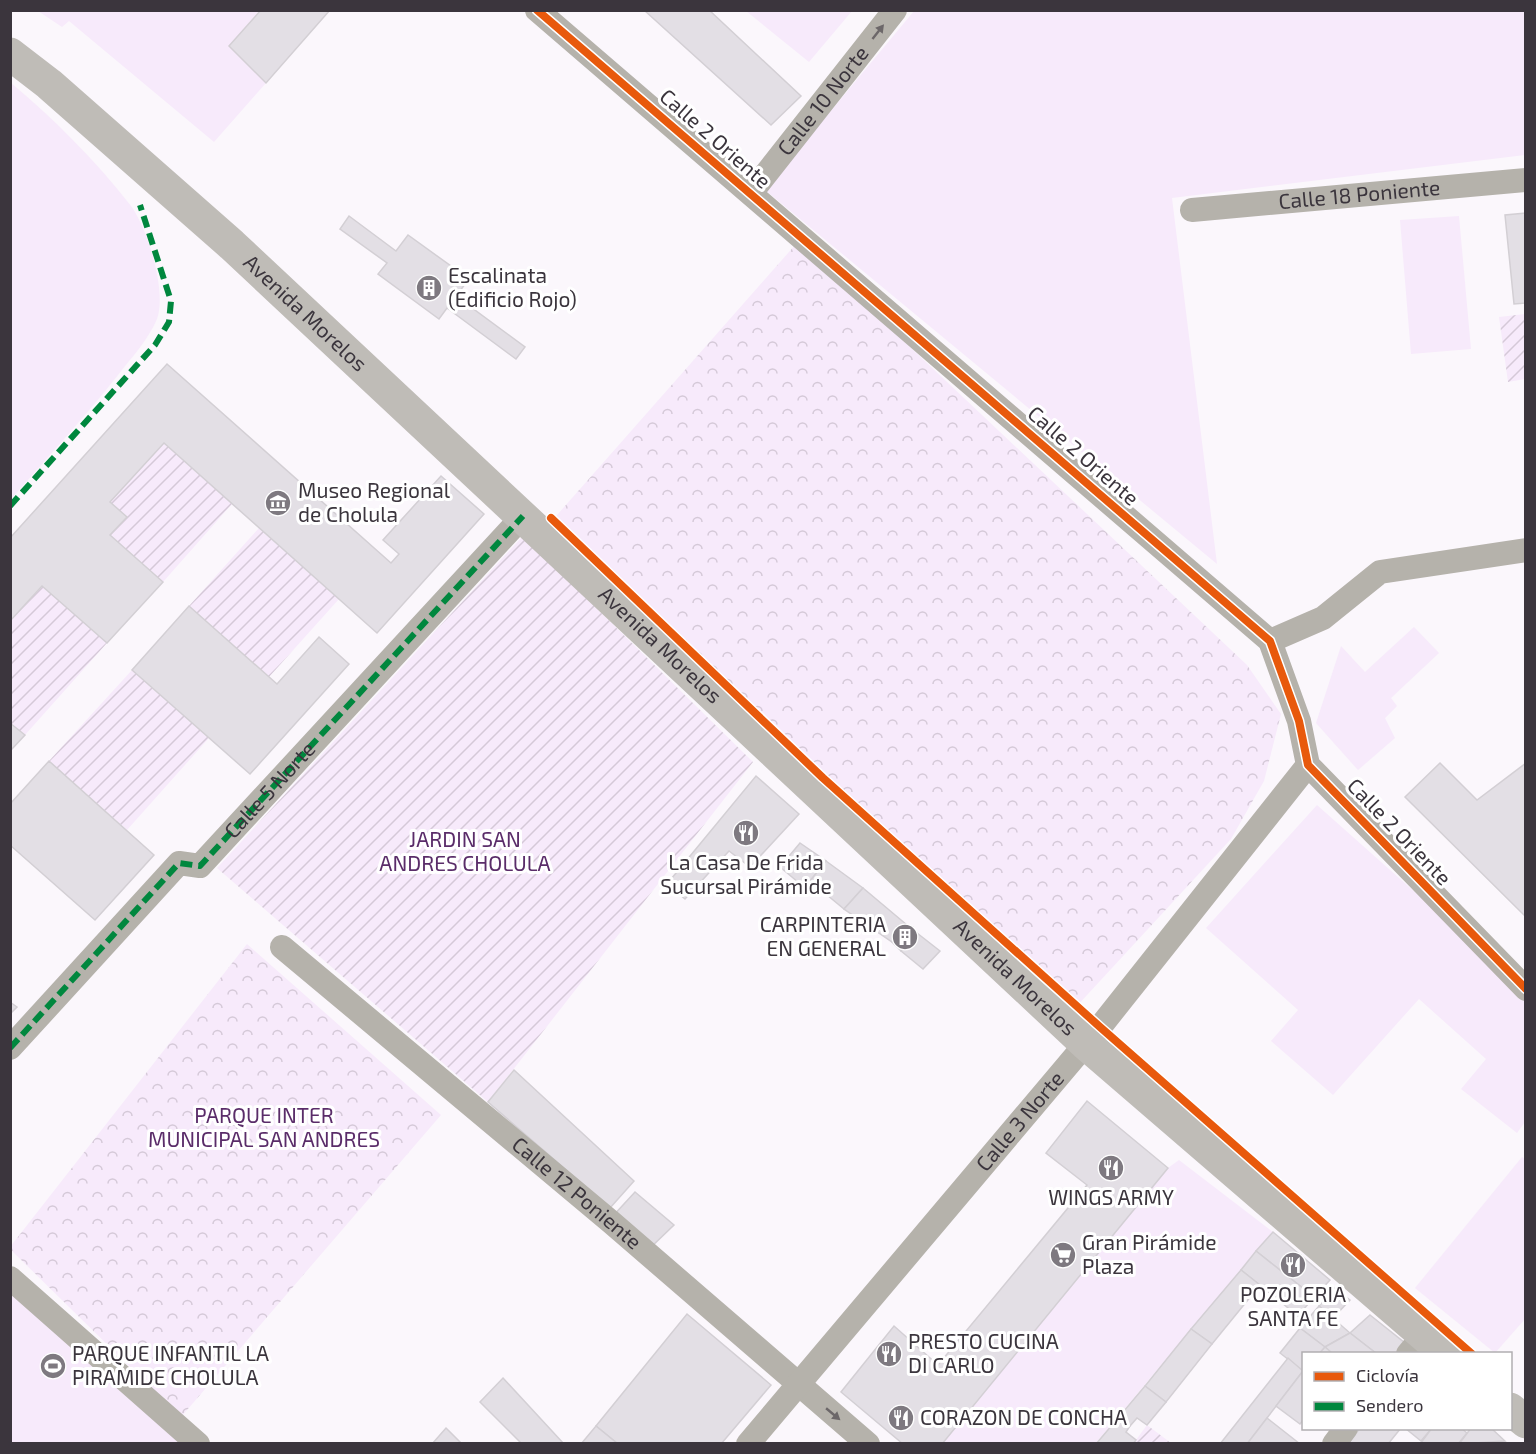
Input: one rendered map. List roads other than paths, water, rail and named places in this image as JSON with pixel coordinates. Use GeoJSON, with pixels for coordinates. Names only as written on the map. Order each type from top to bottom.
{"type":"FeatureCollection","features":[{"type":"Feature","properties":{"kind":"main road","name":"Avenida Morelos"},"geometry":{"type":"LineString","coordinates":[[10,54],[49,84],[232,245],[1086,1044],[1426,1347]]}},
{"type":"Feature","properties":{"kind":"main road"},"geometry":{"type":"LineString","coordinates":[[1512,1411],[1526,1422]]}},
{"type":"Feature","properties":{"kind":"street","name":"Calle 2 Oriente"},"geometry":{"type":"LineString","coordinates":[[537,10],[1270,641],[1299,721],[1308,765],[1526,989]]}},
{"type":"Feature","properties":{"kind":"street","name":"Calle 10 Norte"},"geometry":{"type":"LineString","coordinates":[[751,193],[895,10]]}},
{"type":"Feature","properties":{"kind":"street","name":"Calle 18 Poniente"},"geometry":{"type":"LineString","coordinates":[[1192,210],[1526,180]]}},
{"type":"Feature","properties":{"kind":"street","name":"Calle 5 Norte"},"geometry":{"type":"LineString","coordinates":[[10,1048],[179,862],[200,866],[524,516]]}},
{"type":"Feature","properties":{"kind":"street"},"geometry":{"type":"LineString","coordinates":[[1270,641],[1323,618],[1380,572],[1526,550]]}},
{"type":"Feature","properties":{"kind":"street","name":"Calle 3 Norte"},"geometry":{"type":"LineString","coordinates":[[748,1443],[1086,1044],[1308,765]]}},
{"type":"Feature","properties":{"kind":"street","name":"Calle 12 Poniente"},"geometry":{"type":"LineString","coordinates":[[282,947],[611,1222],[868,1443]]}},
{"type":"Feature","properties":{"kind":"street"},"geometry":{"type":"LineString","coordinates":[[10,1278],[198,1443]]}},
{"type":"Feature","properties":{"kind":"street"},"geometry":{"type":"LineString","coordinates":[[1334,1443],[1344,1430]]}},
{"type":"Feature","properties":{"kind":"place","name":"Escalinata (Edificio Rojo)"},"geometry":{"type":"Point","coordinates":[429,288]}},
{"type":"Feature","properties":{"kind":"place","name":"Museo Regional de Cholula"},"geometry":{"type":"Point","coordinates":[278,503]}},
{"type":"Feature","properties":{"kind":"place","name":"La Casa De Frida Sucursal Pirámide"},"geometry":{"type":"Point","coordinates":[746,833]}},
{"type":"Feature","properties":{"kind":"place","name":"CARPINTERIA EN GENERAL"},"geometry":{"type":"Point","coordinates":[905,937]}},
{"type":"Feature","properties":{"kind":"place","name":"WINGS ARMY"},"geometry":{"type":"Point","coordinates":[1111,1168]}},
{"type":"Feature","properties":{"kind":"place","name":"Gran Pirámide Plaza"},"geometry":{"type":"Point","coordinates":[1063,1255]}},
{"type":"Feature","properties":{"kind":"place","name":"POZOLERIA SANTA FE"},"geometry":{"type":"Point","coordinates":[1293,1265]}},
{"type":"Feature","properties":{"kind":"place","name":"PRESTO CUCINA DI CARLO"},"geometry":{"type":"Point","coordinates":[889,1354]}},
{"type":"Feature","properties":{"kind":"place","name":"PARQUE INFANTIL LA PIRAMIDE CHOLULA"},"geometry":{"type":"Point","coordinates":[53,1366]}},
{"type":"Feature","properties":{"kind":"place","name":"CORAZON DE CONCHA"},"geometry":{"type":"Point","coordinates":[901,1418]}},
{"type":"Feature","properties":{"kind":"park label","name":"JARDIN SAN ANDRES CHOLULA"},"geometry":{"type":"Point","coordinates":[465,852]}},
{"type":"Feature","properties":{"kind":"park label","name":"PARQUE INTER MUNICIPAL SAN ANDRES"},"geometry":{"type":"Point","coordinates":[264,1128]}}]}
